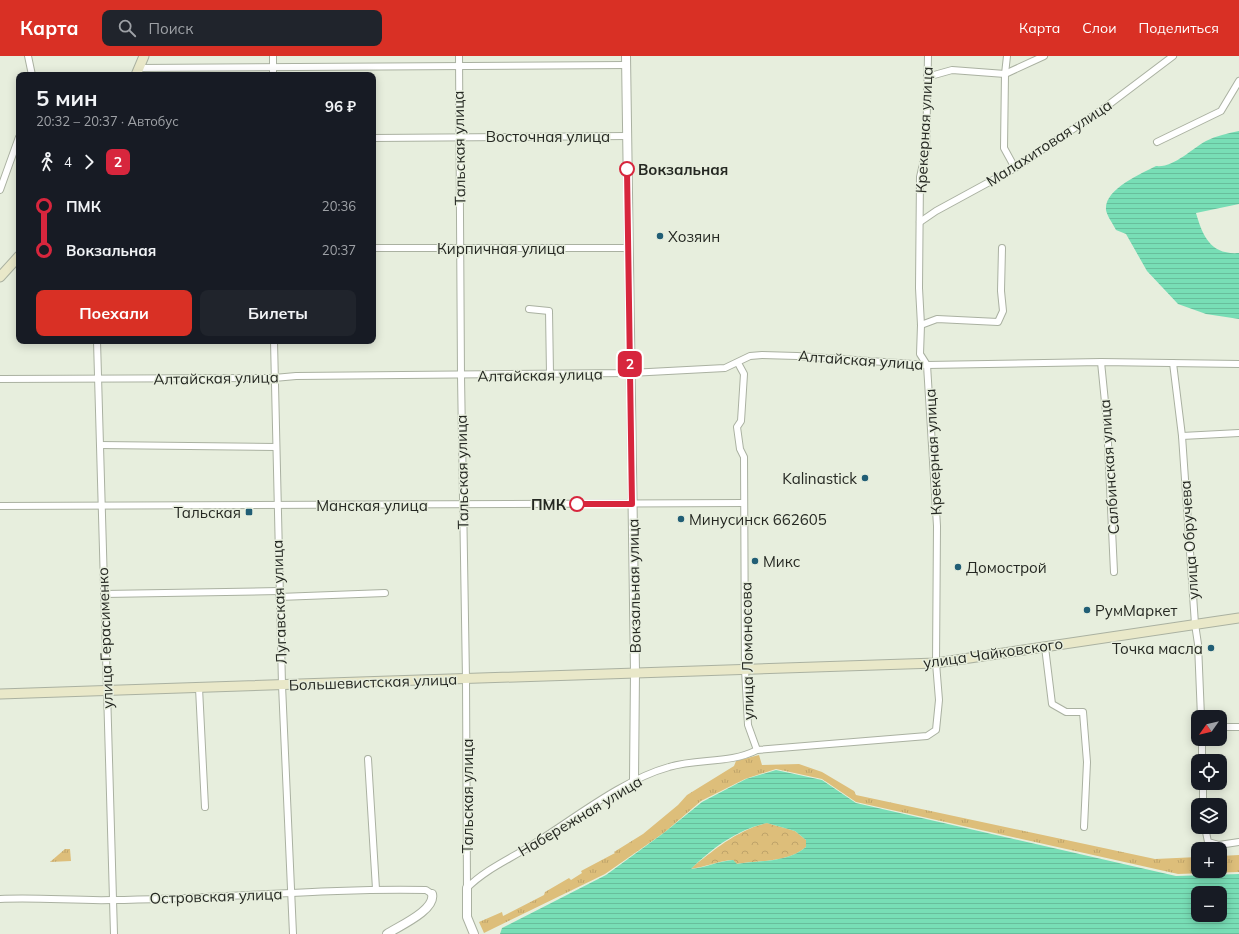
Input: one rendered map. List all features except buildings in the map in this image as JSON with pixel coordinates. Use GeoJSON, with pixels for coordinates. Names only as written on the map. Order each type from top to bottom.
{"type":"FeatureCollection","features":[{"type":"Feature","properties":{"kind":"main road"},"geometry":{"type":"LineString","coordinates":[[138,71],[144,56]]}},
{"type":"Feature","properties":{"kind":"main road"},"geometry":{"type":"LineString","coordinates":[[1,274],[16,259]]}},
{"type":"Feature","properties":{"kind":"main road","name":"улица Чайковского"},"geometry":{"type":"LineString","coordinates":[[745,669],[936,663],[1239,618]]}},
{"type":"Feature","properties":{"kind":"main road","name":"Большевистская улица"},"geometry":{"type":"LineString","coordinates":[[0,694],[745,669]]}},
{"type":"Feature","properties":{"kind":"street"},"geometry":{"type":"LineString","coordinates":[[28,56],[31,72]]}},
{"type":"Feature","properties":{"kind":"street"},"geometry":{"type":"LineString","coordinates":[[273,56],[273,72]]}},
{"type":"Feature","properties":{"kind":"street","name":"Тальская улица"},"geometry":{"type":"LineString","coordinates":[[459,56],[462,504],[466,678],[467,888]]}},
{"type":"Feature","properties":{"kind":"street","name":"Вокзальная улица"},"geometry":{"type":"LineString","coordinates":[[626,56],[635,672],[634,780]]}},
{"type":"Feature","properties":{"kind":"street","name":"Крекерная улица"},"geometry":{"type":"LineString","coordinates":[[928,56],[926,151],[920,176],[919,288],[921,325],[920,354],[928,365],[937,526],[936,663],[939,700],[936,730]]}},
{"type":"Feature","properties":{"kind":"street"},"geometry":{"type":"LineString","coordinates":[[1008,56],[1005,74],[1004,148],[1015,168]]}},
{"type":"Feature","properties":{"kind":"street"},"geometry":{"type":"LineString","coordinates":[[927,77],[952,70],[1005,74],[1044,56]]}},
{"type":"Feature","properties":{"kind":"street","name":"Малахитовая улица"},"geometry":{"type":"LineString","coordinates":[[920,222],[936,211],[1015,168],[1103,109],[1173,56]]}},
{"type":"Feature","properties":{"kind":"street"},"geometry":{"type":"LineString","coordinates":[[138,71],[273,67],[626,65]]}},
{"type":"Feature","properties":{"kind":"street"},"geometry":{"type":"LineString","coordinates":[[1157,142],[1221,111],[1239,81]]}},
{"type":"Feature","properties":{"kind":"street","name":"Восточная улица"},"geometry":{"type":"LineString","coordinates":[[376,138],[627,136]]}},
{"type":"Feature","properties":{"kind":"street"},"geometry":{"type":"LineString","coordinates":[[0,190],[16,145]]}},
{"type":"Feature","properties":{"kind":"street","name":"Кирпичная улица"},"geometry":{"type":"LineString","coordinates":[[376,248],[629,248]]}},
{"type":"Feature","properties":{"kind":"street"},"geometry":{"type":"LineString","coordinates":[[921,325],[937,319],[998,322],[1003,311],[1001,291],[1002,248]]}},
{"type":"Feature","properties":{"kind":"street"},"geometry":{"type":"LineString","coordinates":[[529,309],[549,311],[550,374]]}},
{"type":"Feature","properties":{"kind":"street","name":"улица Герасименко"},"geometry":{"type":"LineString","coordinates":[[97,344],[114,934]]}},
{"type":"Feature","properties":{"kind":"street","name":"Лугавская улица"},"geometry":{"type":"LineString","coordinates":[[274,344],[279,594],[293,934]]}},
{"type":"Feature","properties":{"kind":"street","name":"Алтайская улица"},"geometry":{"type":"LineString","coordinates":[[0,379],[630,374],[725,368],[750,356],[796,356],[928,365],[1101,362],[1239,364]]}},
{"type":"Feature","properties":{"kind":"street","name":"улица Ломоносова"},"geometry":{"type":"LineString","coordinates":[[738,362],[744,374],[741,421],[737,427],[740,450],[744,457],[745,669],[748,725],[757,750]]}},
{"type":"Feature","properties":{"kind":"street","name":"Салбинская улица"},"geometry":{"type":"LineString","coordinates":[[1101,362],[1107,422],[1114,572]]}},
{"type":"Feature","properties":{"kind":"street","name":"улица Обручева"},"geometry":{"type":"LineString","coordinates":[[1173,363],[1182,436],[1195,624],[1198,644],[1201,710]]}},
{"type":"Feature","properties":{"kind":"street"},"geometry":{"type":"LineString","coordinates":[[1182,436],[1239,433]]}},
{"type":"Feature","properties":{"kind":"street"},"geometry":{"type":"LineString","coordinates":[[100,445],[276,446]]}},
{"type":"Feature","properties":{"kind":"street","name":"Манская улица"},"geometry":{"type":"LineString","coordinates":[[0,506],[744,503]]}},
{"type":"Feature","properties":{"kind":"street"},"geometry":{"type":"LineString","coordinates":[[104,594],[385,593]]}},
{"type":"Feature","properties":{"kind":"street"},"geometry":{"type":"LineString","coordinates":[[1045,647],[1052,704],[1066,712],[1083,712],[1087,762],[1084,827]]}},
{"type":"Feature","properties":{"kind":"street"},"geometry":{"type":"LineString","coordinates":[[199,688],[205,807]]}},
{"type":"Feature","properties":{"kind":"street"},"geometry":{"type":"LineString","coordinates":[[1227,727],[1239,727]]}},
{"type":"Feature","properties":{"kind":"street","name":"Набережная улица"},"geometry":{"type":"LineString","coordinates":[[467,888],[479,876],[531,846],[634,780],[668,767],[714,760],[736,759],[757,750],[927,736],[936,730]]}},
{"type":"Feature","properties":{"kind":"street"},"geometry":{"type":"LineString","coordinates":[[368,759],[376,890]]}},
{"type":"Feature","properties":{"kind":"street"},"geometry":{"type":"LineString","coordinates":[[1206,834],[1208,842],[1219,844],[1239,842]]}},
{"type":"Feature","properties":{"kind":"street"},"geometry":{"type":"LineString","coordinates":[[467,871],[479,876]]}},
{"type":"Feature","properties":{"kind":"street"},"geometry":{"type":"LineString","coordinates":[[467,888],[467,917],[474,934]]}},
{"type":"Feature","properties":{"kind":"street","name":"Островская улица"},"geometry":{"type":"LineString","coordinates":[[0,899],[29,898],[112,900],[376,890],[426,890],[432,894]]}},
{"type":"Feature","properties":{"kind":"street"},"geometry":{"type":"LineString","coordinates":[[387,934],[429,908],[433,898],[432,894]]}},
{"type":"Feature","properties":{"kind":"green space"},"geometry":{"type":"Polygon","coordinates":[[[759,755],[762,765],[799,764],[822,772],[854,791],[856,795],[1155,859],[1191,857],[1191,874],[1178,874],[856,802],[822,779],[776,769],[745,779],[701,801],[665,832],[605,874],[484,933],[479,922],[502,912],[503,916],[544,895],[545,892],[569,878],[571,880],[582,873],[581,871],[615,853],[614,852],[643,834],[678,805],[687,795],[734,766],[736,761],[759,755]]]}},
{"type":"Feature","properties":{"kind":"green space"},"geometry":{"type":"Polygon","coordinates":[[[767,823],[795,831],[806,840],[806,847],[790,856],[773,860],[736,864],[733,860],[690,869],[717,848],[746,830],[767,823]]]}},
{"type":"Feature","properties":{"kind":"green space"},"geometry":{"type":"Polygon","coordinates":[[[65,849],[70,849],[71,861],[50,862],[65,849]]]}},
{"type":"Feature","properties":{"kind":"green space"},"geometry":{"type":"Polygon","coordinates":[[[1239,855],[1239,872],[1227,872],[1227,856],[1239,855]]]}},
{"type":"Feature","properties":{"kind":"shaded area"},"geometry":{"type":"Polygon","coordinates":[[[1239,131],[1239,204],[1196,213],[1205,237],[1215,248],[1229,253],[1239,253],[1239,319],[1206,314],[1178,304],[1147,271],[1126,234],[1116,230],[1106,210],[1107,202],[1111,195],[1133,178],[1156,166],[1163,166],[1176,161],[1200,144],[1210,139],[1239,131]]]}},
{"type":"Feature","properties":{"kind":"shaded area"},"geometry":{"type":"Polygon","coordinates":[[[776,770],[822,780],[856,803],[1176,876],[1191,876],[1191,878],[1227,878],[1227,874],[1239,874],[1239,934],[500,934],[502,928],[606,875],[665,832],[702,802],[746,779],[776,770]],[[767,823],[756,826],[726,840],[691,869],[733,860],[737,864],[773,860],[790,856],[806,847],[806,840],[795,831],[767,823]]]}},
{"type":"Feature","properties":{"kind":"bus line","name":"2"},"geometry":{"type":"LineString","coordinates":[[577,504],[632,504],[627,169]]}},
{"type":"Feature","properties":{"kind":"place","name":"Вокзальная"},"geometry":{"type":"Point","coordinates":[627,169]}},
{"type":"Feature","properties":{"kind":"place","name":"Хозяин"},"geometry":{"type":"Point","coordinates":[660,236]}},
{"type":"Feature","properties":{"kind":"place","name":"Kalinastick"},"geometry":{"type":"Point","coordinates":[865,478]}},
{"type":"Feature","properties":{"kind":"place","name":"ПМК"},"geometry":{"type":"Point","coordinates":[577,504]}},
{"type":"Feature","properties":{"kind":"place","name":"Тальская"},"geometry":{"type":"Point","coordinates":[249,512]}},
{"type":"Feature","properties":{"kind":"place","name":"Минусинск 662605"},"geometry":{"type":"Point","coordinates":[681,519]}},
{"type":"Feature","properties":{"kind":"place","name":"Микс"},"geometry":{"type":"Point","coordinates":[755,561]}},
{"type":"Feature","properties":{"kind":"place","name":"Домострой"},"geometry":{"type":"Point","coordinates":[958,567]}},
{"type":"Feature","properties":{"kind":"place","name":"РумМаркет"},"geometry":{"type":"Point","coordinates":[1087,610]}},
{"type":"Feature","properties":{"kind":"place","name":"Точка масла"},"geometry":{"type":"Point","coordinates":[1211,648]}}]}
